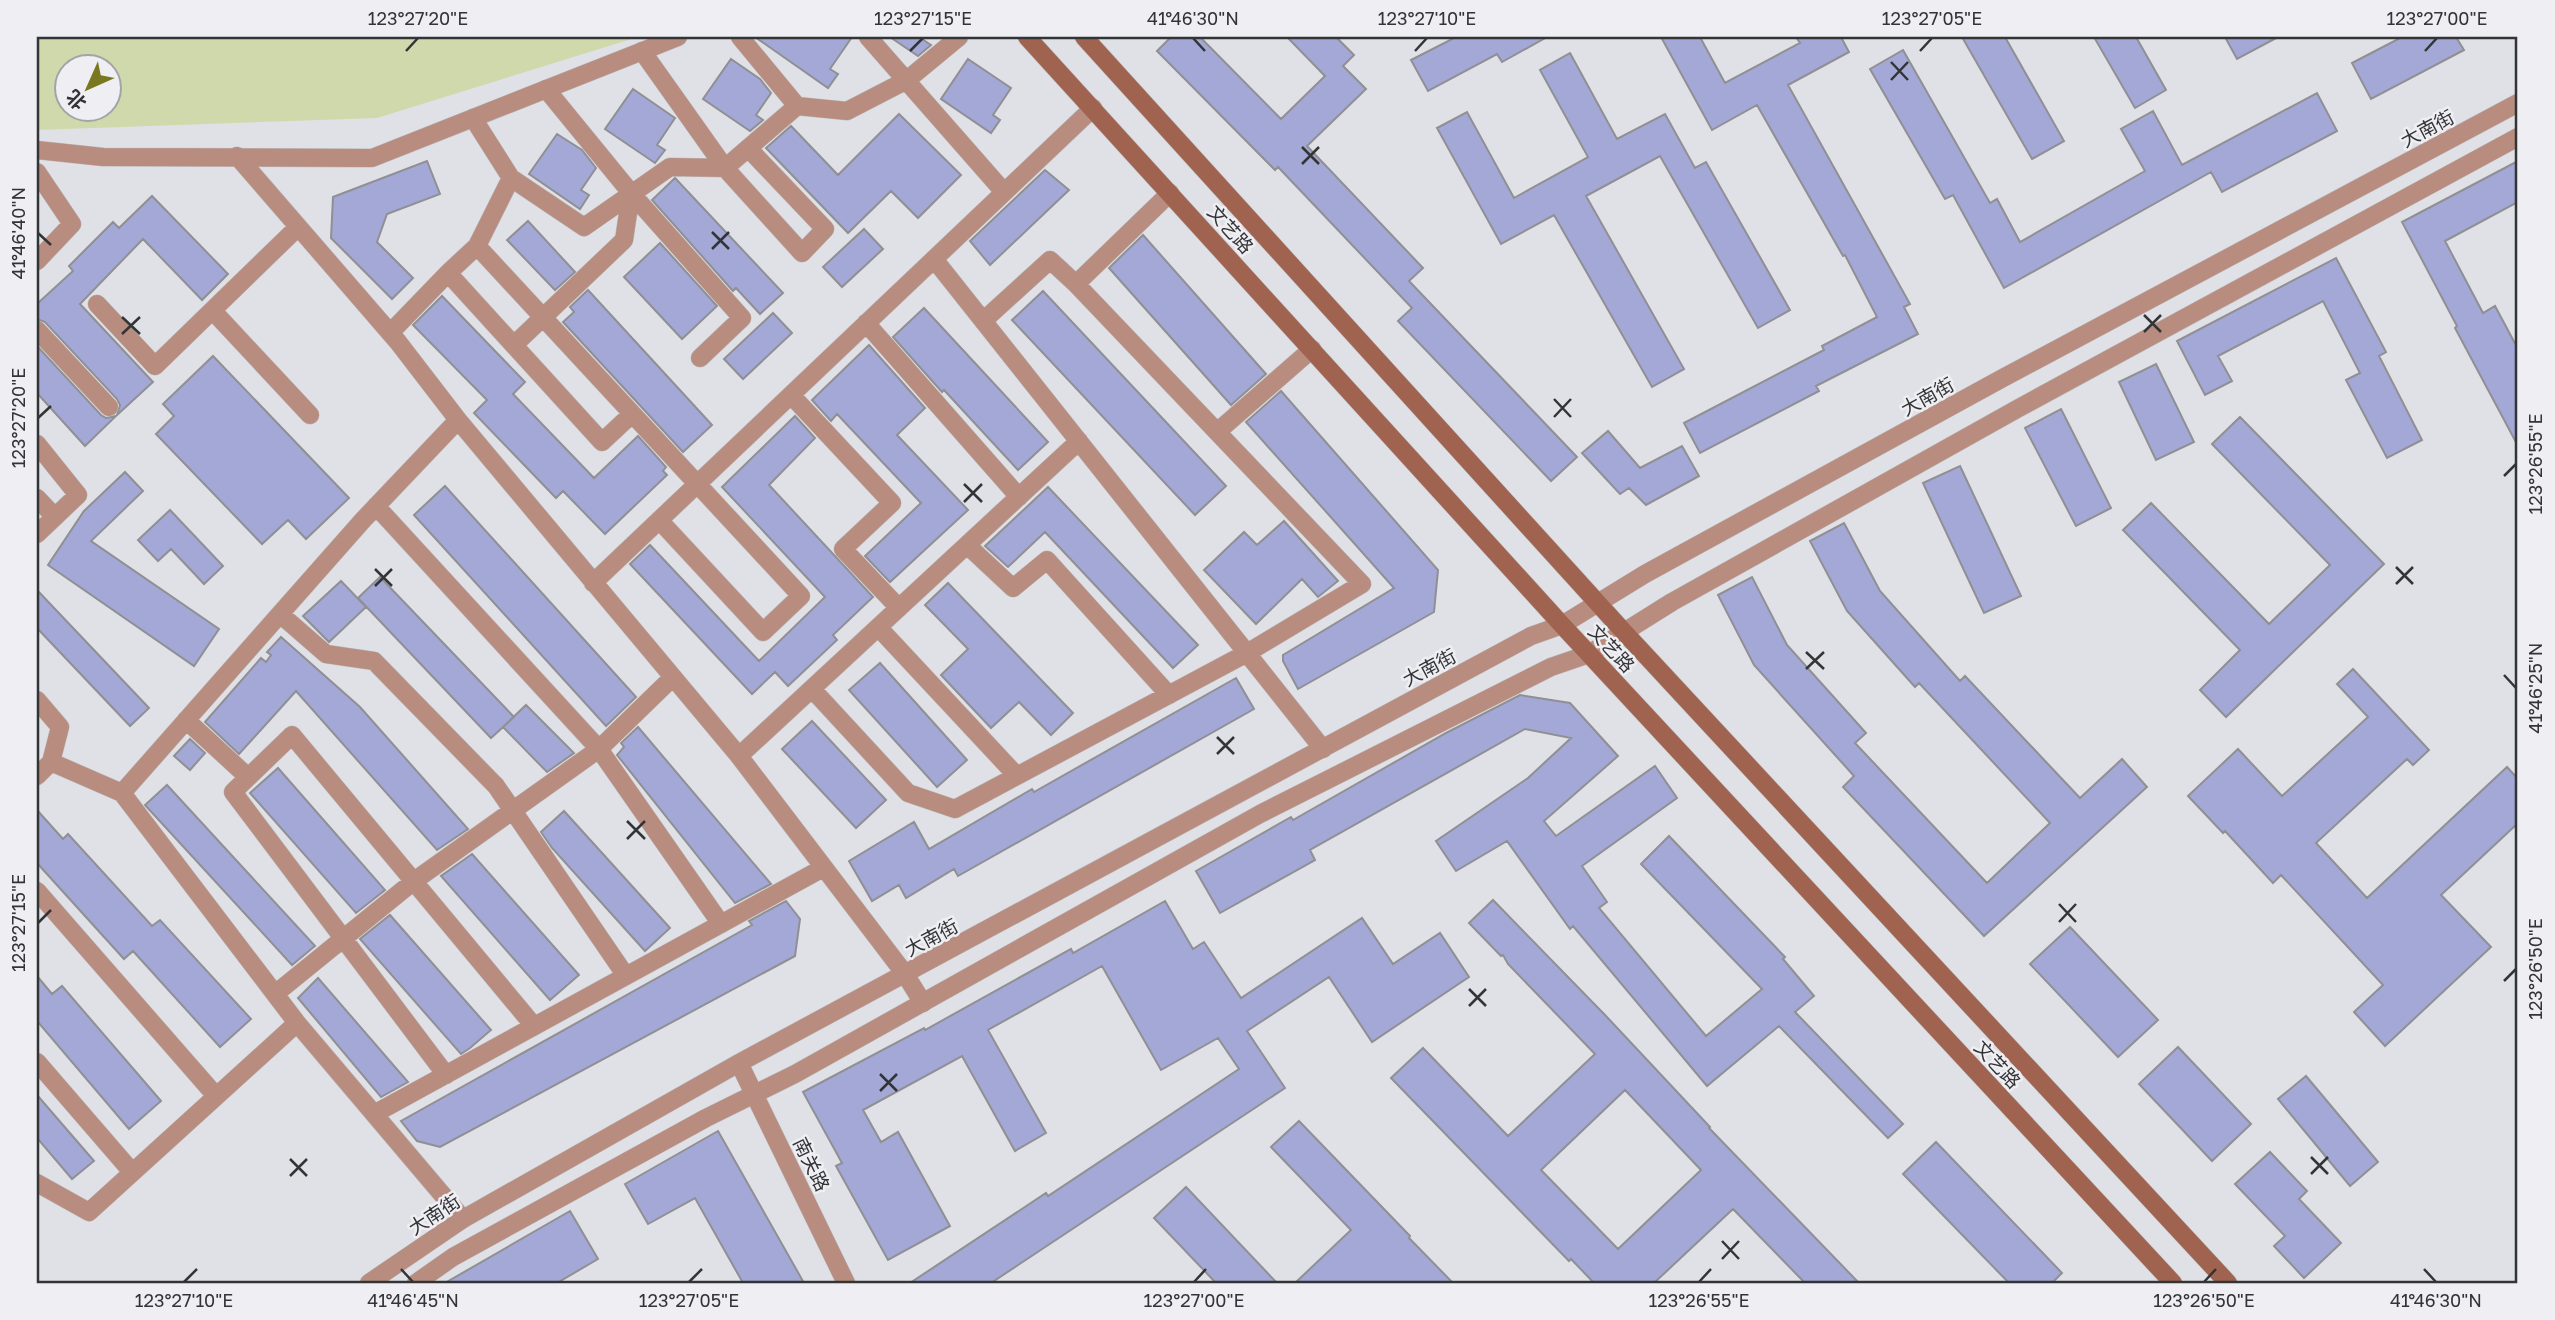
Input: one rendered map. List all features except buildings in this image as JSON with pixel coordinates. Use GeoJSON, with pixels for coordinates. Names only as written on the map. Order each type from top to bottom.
{"type":"FeatureCollection","features":[{"type":"Feature","properties":{"kind":"main road","name":"文艺路"},"geometry":{"type":"LineString","coordinates":[[1027,37],[1562,625],[2173,1283]]}},
{"type":"Feature","properties":{"kind":"main road","name":"文艺路"},"geometry":{"type":"LineString","coordinates":[[1083,37],[1624,632],[2228,1283]]}},
{"type":"Feature","properties":{"kind":"street"},"geometry":{"type":"LineString","coordinates":[[37,150],[103,156],[372,158],[678,37]]}},
{"type":"Feature","properties":{"kind":"street"},"geometry":{"type":"LineString","coordinates":[[740,37],[797,107]]}},
{"type":"Feature","properties":{"kind":"street"},"geometry":{"type":"LineString","coordinates":[[868,37],[1004,192]]}},
{"type":"Feature","properties":{"kind":"street"},"geometry":{"type":"LineString","coordinates":[[473,118],[511,178],[584,227],[670,167],[725,167],[797,107],[847,111],[907,80],[959,37]]}},
{"type":"Feature","properties":{"kind":"street"},"geometry":{"type":"LineString","coordinates":[[642,51],[725,167],[802,253],[825,229],[748,148]]}},
{"type":"Feature","properties":{"kind":"street"},"geometry":{"type":"LineString","coordinates":[[546,89],[631,193],[742,318],[700,358]]}},
{"type":"Feature","properties":{"kind":"street","name":"大南街"},"geometry":{"type":"LineString","coordinates":[[369,1283],[463,1219],[739,1063],[1531,636],[1562,625],[1646,573],[2001,379],[2518,103]]}},
{"type":"Feature","properties":{"kind":"street"},"geometry":{"type":"LineString","coordinates":[[593,583],[1093,108]]}},
{"type":"Feature","properties":{"kind":"street"},"geometry":{"type":"LineString","coordinates":[[416,1283],[453,1257],[753,1093],[795,1074],[1260,814],[1551,667],[1589,654],[1672,602],[2518,137]]}},
{"type":"Feature","properties":{"kind":"street"},"geometry":{"type":"LineString","coordinates":[[237,156],[390,332],[458,420],[739,756],[905,974],[923,1003]]}},
{"type":"Feature","properties":{"kind":"street"},"geometry":{"type":"LineString","coordinates":[[37,172],[72,224],[37,261]]}},
{"type":"Feature","properties":{"kind":"street"},"geometry":{"type":"LineString","coordinates":[[390,332],[477,246],[511,178]]}},
{"type":"Feature","properties":{"kind":"street"},"geometry":{"type":"LineString","coordinates":[[513,345],[624,240],[631,193]]}},
{"type":"Feature","properties":{"kind":"street"},"geometry":{"type":"LineString","coordinates":[[1076,284],[1170,193]]}},
{"type":"Feature","properties":{"kind":"street"},"geometry":{"type":"LineString","coordinates":[[97,304],[155,366],[298,227]]}},
{"type":"Feature","properties":{"kind":"street"},"geometry":{"type":"LineString","coordinates":[[477,246],[801,596],[763,632],[659,520]]}},
{"type":"Feature","properties":{"kind":"street"},"geometry":{"type":"LineString","coordinates":[[934,259],[1323,749]]}},
{"type":"Feature","properties":{"kind":"street"},"geometry":{"type":"LineString","coordinates":[[812,689],[908,793],[955,809],[1247,653],[1362,584],[1050,260],[983,321]]}},
{"type":"Feature","properties":{"kind":"street"},"geometry":{"type":"LineString","coordinates":[[448,273],[602,442],[632,414]]}},
{"type":"Feature","properties":{"kind":"street"},"geometry":{"type":"LineString","coordinates":[[213,312],[310,415]]}},
{"type":"Feature","properties":{"kind":"street"},"geometry":{"type":"LineString","coordinates":[[866,323],[1019,497]]}},
{"type":"Feature","properties":{"kind":"street"},"geometry":{"type":"LineString","coordinates":[[37,330],[109,407]]}},
{"type":"Feature","properties":{"kind":"street"},"geometry":{"type":"LineString","coordinates":[[1217,432],[1312,349]]}},
{"type":"Feature","properties":{"kind":"street"},"geometry":{"type":"LineString","coordinates":[[791,395],[892,503],[843,549],[899,608]]}},
{"type":"Feature","properties":{"kind":"street"},"geometry":{"type":"LineString","coordinates":[[122,793],[376,506],[458,420]]}},
{"type":"Feature","properties":{"kind":"street"},"geometry":{"type":"LineString","coordinates":[[739,756],[1079,441]]}},
{"type":"Feature","properties":{"kind":"street"},"geometry":{"type":"LineString","coordinates":[[37,444],[78,495],[37,534]]}},
{"type":"Feature","properties":{"kind":"street"},"geometry":{"type":"LineString","coordinates":[[37,498],[55,517]]}},
{"type":"Feature","properties":{"kind":"street"},"geometry":{"type":"LineString","coordinates":[[376,506],[599,749],[721,924]]}},
{"type":"Feature","properties":{"kind":"street"},"geometry":{"type":"LineString","coordinates":[[967,545],[1013,588],[1047,560],[1169,695]]}},
{"type":"Feature","properties":{"kind":"street"},"geometry":{"type":"LineString","coordinates":[[280,614],[326,654],[374,661],[496,786],[626,976]]}},
{"type":"Feature","properties":{"kind":"street"},"geometry":{"type":"LineString","coordinates":[[878,627],[1017,776]]}},
{"type":"Feature","properties":{"kind":"street"},"geometry":{"type":"LineString","coordinates":[[275,994],[414,881],[599,749],[672,678]]}},
{"type":"Feature","properties":{"kind":"street"},"geometry":{"type":"LineString","coordinates":[[37,699],[60,726],[51,762],[37,776]]}},
{"type":"Feature","properties":{"kind":"street"},"geometry":{"type":"LineString","coordinates":[[186,720],[248,777]]}},
{"type":"Feature","properties":{"kind":"street"},"geometry":{"type":"LineString","coordinates":[[446,1075],[233,792],[292,735],[534,1026]]}},
{"type":"Feature","properties":{"kind":"street"},"geometry":{"type":"LineString","coordinates":[[51,762],[122,793],[297,1023],[463,1219]]}},
{"type":"Feature","properties":{"kind":"street"},"geometry":{"type":"LineString","coordinates":[[374,1114],[823,868]]}},
{"type":"Feature","properties":{"kind":"street"},"geometry":{"type":"LineString","coordinates":[[37,891],[216,1096]]}},
{"type":"Feature","properties":{"kind":"street"},"geometry":{"type":"LineString","coordinates":[[37,1183],[89,1212],[297,1023]]}},
{"type":"Feature","properties":{"kind":"street"},"geometry":{"type":"LineString","coordinates":[[37,1062],[132,1172]]}},
{"type":"Feature","properties":{"kind":"street","name":"南关路"},"geometry":{"type":"LineString","coordinates":[[739,1063],[846,1283]]}},
{"type":"Feature","properties":{"kind":"green space"},"geometry":{"type":"Polygon","coordinates":[[[37,37],[638,37],[377,118],[37,130],[37,37]]]}}]}
